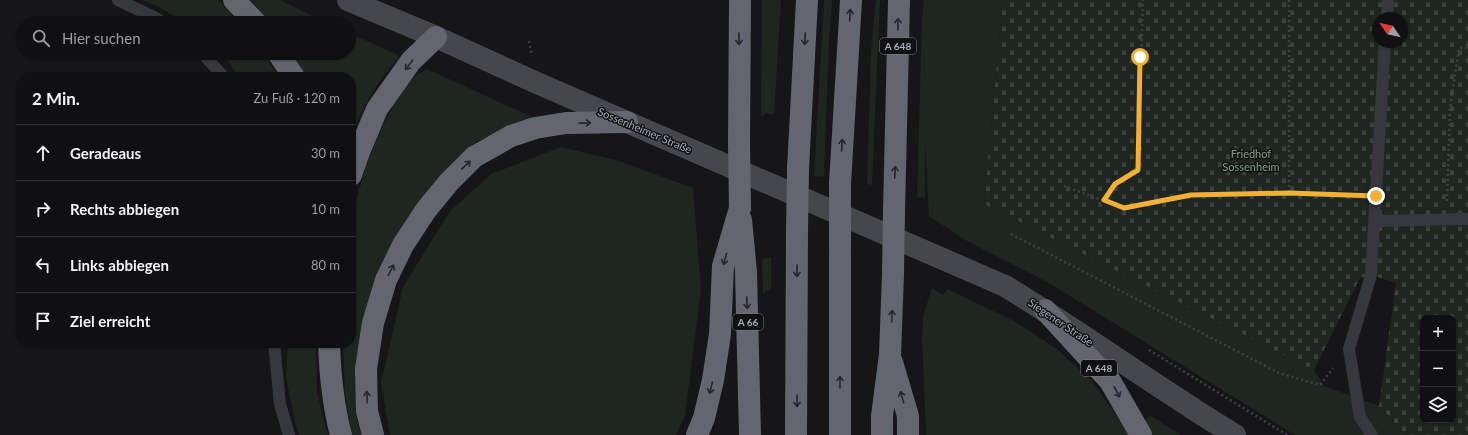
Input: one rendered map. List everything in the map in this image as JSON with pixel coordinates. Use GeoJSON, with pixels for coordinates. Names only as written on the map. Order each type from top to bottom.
{"type":"FeatureCollection","features":[{"type":"Feature","properties":{"kind":"highway"},"geometry":{"type":"LineString","coordinates":[[234,0],[249,16]]}},
{"type":"Feature","properties":{"kind":"highway","name":"A 66"},"geometry":{"type":"LineString","coordinates":[[740,0],[740,208],[746,272],[750,435]]}},
{"type":"Feature","properties":{"kind":"highway"},"geometry":{"type":"LineString","coordinates":[[796,435],[798,169],[807,0]]}},
{"type":"Feature","properties":{"kind":"highway"},"geometry":{"type":"LineString","coordinates":[[840,435],[840,184],[851,0]]}},
{"type":"Feature","properties":{"kind":"highway","name":"A 648"},"geometry":{"type":"LineString","coordinates":[[882,435],[882,416],[890,355],[899,0]]}},
{"type":"Feature","properties":{"kind":"highway"},"geometry":{"type":"LineString","coordinates":[[356,159],[377,109],[411,61],[436,37]]}},
{"type":"Feature","properties":{"kind":"highway"},"geometry":{"type":"LineString","coordinates":[[283,60],[291,72]]}},
{"type":"Feature","properties":{"kind":"highway"},"geometry":{"type":"LineString","coordinates":[[373,435],[367,411],[366,369],[373,323],[386,280],[404,245],[426,210],[448,182],[474,158],[511,136],[535,128],[566,123],[628,122]]}},
{"type":"Feature","properties":{"kind":"highway"},"geometry":{"type":"LineString","coordinates":[[697,435],[706,411],[713,380],[720,334],[723,266],[740,208]]}},
{"type":"Feature","properties":{"kind":"highway","name":"A 648"},"geometry":{"type":"LineString","coordinates":[[1045,310],[1110,381],[1141,435]]}},
{"type":"Feature","properties":{"kind":"highway"},"geometry":{"type":"LineString","coordinates":[[329,348],[335,412],[341,435]]}},
{"type":"Feature","properties":{"kind":"highway","name":"A 648"},"geometry":{"type":"LineString","coordinates":[[890,355],[908,416],[908,435]]}},
{"type":"Feature","properties":{"kind":"main road","name":"Sossenheimer Straße"},"geometry":{"type":"LineString","coordinates":[[348,0],[943,259]]}},
{"type":"Feature","properties":{"kind":"main road","name":"Siegener Straße"},"geometry":{"type":"LineString","coordinates":[[943,259],[1005,286],[1045,310],[1098,347],[1235,435]]}},
{"type":"Feature","properties":{"kind":"lane"},"geometry":{"type":"LineString","coordinates":[[118,0],[152,16]]}},
{"type":"Feature","properties":{"kind":"lane"},"geometry":{"type":"LineString","coordinates":[[1387,12],[1388,0]]}},
{"type":"Feature","properties":{"kind":"lane"},"geometry":{"type":"LineString","coordinates":[[1372,435],[1360,417],[1348,349],[1371,275],[1385,48]]}},
{"type":"Feature","properties":{"kind":"lane"},"geometry":{"type":"LineString","coordinates":[[208,60],[219,72]]}},
{"type":"Feature","properties":{"kind":"lane"},"geometry":{"type":"LineString","coordinates":[[1375,220],[1468,219]]}},
{"type":"Feature","properties":{"kind":"lane"},"geometry":{"type":"LineString","coordinates":[[274,348],[280,404],[289,435]]}},
{"type":"Feature","properties":{"kind":"path"},"geometry":{"type":"LineString","coordinates":[[1104,200],[1115,184],[1138,170],[1142,0]]}},
{"type":"Feature","properties":{"kind":"path"},"geometry":{"type":"LineString","coordinates":[[1289,0],[1289,193]]}},
{"type":"Feature","properties":{"kind":"path"},"geometry":{"type":"LineString","coordinates":[[1446,220],[1450,108],[1459,48],[1468,48]]}},
{"type":"Feature","properties":{"kind":"path"},"geometry":{"type":"LineString","coordinates":[[1064,186],[1124,208],[1191,195],[1289,193],[1376,196]]}},
{"type":"Feature","properties":{"kind":"path"},"geometry":{"type":"LineString","coordinates":[[1011,234],[1279,373],[1320,385],[1348,349]]}},
{"type":"Feature","properties":{"kind":"green space"},"geometry":{"type":"Polygon","coordinates":[[[142,0],[218,0],[234,16],[174,16],[157,6],[142,0]]]}},
{"type":"Feature","properties":{"kind":"green space"},"geometry":{"type":"Polygon","coordinates":[[[251,0],[280,0],[313,16],[264,16],[251,0]]]}},
{"type":"Feature","properties":{"kind":"green space"},"geometry":{"type":"Polygon","coordinates":[[[762,0],[781,0],[774,115],[767,113],[761,116],[762,0]]]}},
{"type":"Feature","properties":{"kind":"green space"},"geometry":{"type":"Polygon","coordinates":[[[824,0],[832,0],[824,177],[814,176],[824,0]]]}},
{"type":"Feature","properties":{"kind":"green space"},"geometry":{"type":"Polygon","coordinates":[[[876,0],[880,0],[872,185],[867,184],[871,51],[876,0]]]}},
{"type":"Feature","properties":{"kind":"green space"},"geometry":{"type":"Polygon","coordinates":[[[924,0],[1003,0],[984,204],[1314,370],[1324,386],[1379,406],[1407,435],[1295,435],[1049,283],[967,241],[929,216],[925,140],[925,198],[917,197],[922,21],[924,0]]]}},
{"type":"Feature","properties":{"kind":"green space","name":"Friedhof Sossenheim"},"geometry":{"type":"Polygon","coordinates":[[[1003,0],[1468,0],[1468,435],[1407,435],[1379,406],[1396,283],[1371,275],[1360,278],[1314,370],[984,204],[1003,0]]]}},
{"type":"Feature","properties":{"kind":"green space"},"geometry":{"type":"Polygon","coordinates":[[[356,36],[398,55],[399,58],[383,76],[370,95],[356,126],[356,72],[303,72],[295,60],[356,60],[356,36]]]}},
{"type":"Feature","properties":{"kind":"green space"},"geometry":{"type":"Polygon","coordinates":[[[227,60],[268,60],[275,72],[235,72],[227,60]]]}},
{"type":"Feature","properties":{"kind":"green space"},"geometry":{"type":"Polygon","coordinates":[[[427,69],[532,117],[478,141],[455,159],[437,179],[416,207],[356,396],[357,420],[361,435],[352,435],[345,393],[343,348],[356,348],[356,202],[367,163],[382,127],[405,86],[418,74],[427,69]]]}},
{"type":"Feature","properties":{"kind":"green space"},"geometry":{"type":"Polygon","coordinates":[[[561,147],[616,160],[693,188],[701,290],[685,415],[676,435],[390,435],[381,383],[403,287],[450,211],[491,174],[561,147]]]}},
{"type":"Feature","properties":{"kind":"green space"},"geometry":{"type":"Polygon","coordinates":[[[771,257],[771,288],[763,294],[762,259],[771,257]]]}},
{"type":"Feature","properties":{"kind":"green space"},"geometry":{"type":"Polygon","coordinates":[[[932,288],[943,295],[947,289],[1014,321],[1057,349],[1092,381],[1130,435],[926,435],[922,338],[923,316],[932,288]]]}},
{"type":"Feature","properties":{"kind":"green space"},"geometry":{"type":"Polygon","coordinates":[[[288,348],[316,348],[317,393],[328,435],[299,435],[286,378],[288,348]]]}},
{"type":"Feature","properties":{"kind":"green space"},"geometry":{"type":"Polygon","coordinates":[[[1149,415],[1181,435],[1152,435],[1144,423],[1149,415]]]}},
{"type":"Feature","properties":{"kind":"route"},"geometry":{"type":"LineString","coordinates":[[1140,57],[1138,170],[1115,184],[1104,200],[1124,208],[1191,195],[1289,193],[1376,196]]}}]}
